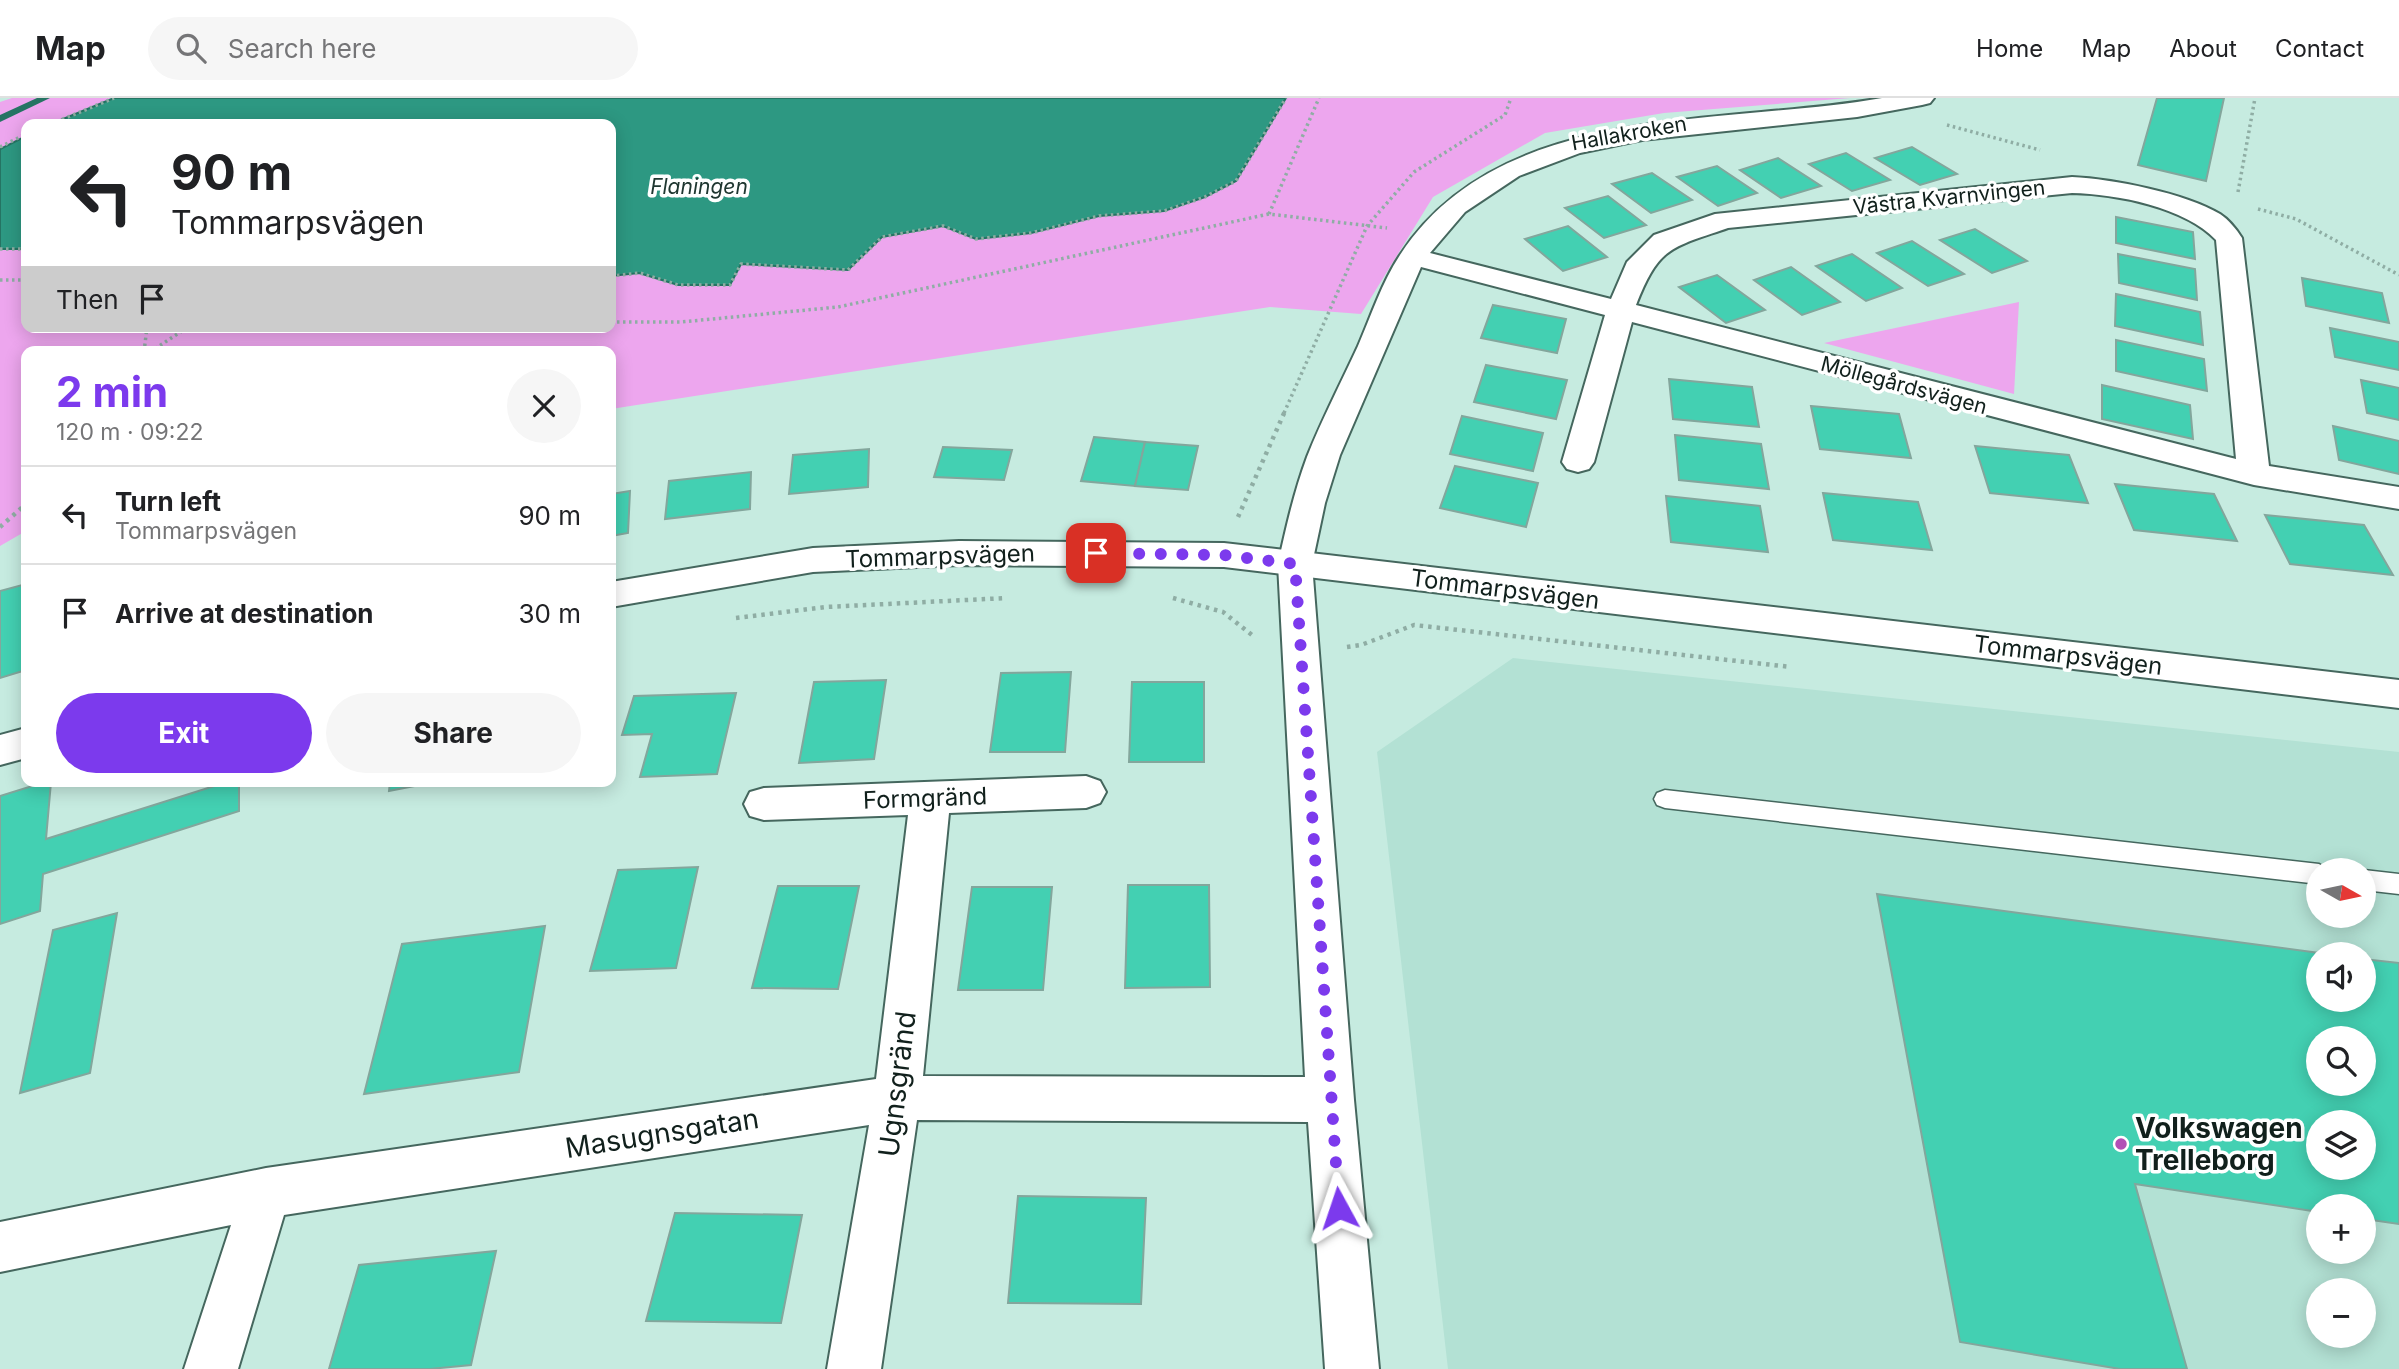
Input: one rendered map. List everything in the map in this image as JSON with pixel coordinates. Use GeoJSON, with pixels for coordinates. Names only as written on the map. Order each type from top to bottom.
{"type":"FeatureCollection","features":[{"type":"Feature","properties":{"kind":"street","name":"Hallakroken"},"geometry":{"type":"LineString","coordinates":[[1352,1369],[1330,1100],[1295,564],[1308,503],[1324,455],[1419,245],[1486,176],[1528,155],[1594,135],[1689,121],[1883,107],[1922,98]]}},
{"type":"Feature","properties":{"kind":"street","name":"Västra Kvarnvingen"},"geometry":{"type":"LineString","coordinates":[[1578,462],[1621,308],[1637,268],[1664,241],[1724,220],[2072,185],[2106,186],[2174,205],[2212,220],[2229,238],[2255,474]]}},
{"type":"Feature","properties":{"kind":"street","name":"Möllegårdsvägen"},"geometry":{"type":"LineString","coordinates":[[1419,245],[1621,308],[1869,377],[2255,474],[2399,498]]}},
{"type":"Feature","properties":{"kind":"street","name":"Tommarpsvägen"},"geometry":{"type":"LineString","coordinates":[[616,594],[813,560],[959,553],[1224,555],[2399,694]]}},
{"type":"Feature","properties":{"kind":"street"},"geometry":{"type":"LineString","coordinates":[[0,750],[21,744]]}},
{"type":"Feature","properties":{"kind":"street","name":"Formgränd"},"geometry":{"type":"LineString","coordinates":[[764,804],[1086,792]]}},
{"type":"Feature","properties":{"kind":"street","name":"Ugnsgränd"},"geometry":{"type":"LineString","coordinates":[[854,1369],[897,1098],[930,798]]}},
{"type":"Feature","properties":{"kind":"street","name":"Masugnsgatan"},"geometry":{"type":"LineString","coordinates":[[0,1247],[266,1193],[897,1098],[1330,1100]]}},
{"type":"Feature","properties":{"kind":"street"},"geometry":{"type":"LineString","coordinates":[[211,1369],[266,1193]]}},
{"type":"Feature","properties":{"kind":"lane"},"geometry":{"type":"LineString","coordinates":[[1665,799],[2306,873]]}},
{"type":"Feature","properties":{"kind":"lane"},"geometry":{"type":"LineString","coordinates":[[2376,881],[2399,884]]}},
{"type":"Feature","properties":{"kind":"path"},"geometry":{"type":"LineString","coordinates":[[58,119],[108,98]]}},
{"type":"Feature","properties":{"kind":"path"},"geometry":{"type":"LineString","coordinates":[[63,119],[114,98]]}},
{"type":"Feature","properties":{"kind":"path"},"geometry":{"type":"LineString","coordinates":[[616,275],[639,273],[678,285],[730,285],[741,264],[848,270],[882,237],[943,226],[976,239],[1031,233],[1099,216],[1164,211],[1205,197],[1236,181],[1286,98]]}},
{"type":"Feature","properties":{"kind":"path"},"geometry":{"type":"LineString","coordinates":[[1269,214],[1319,98]]}},
{"type":"Feature","properties":{"kind":"path"},"geometry":{"type":"LineString","coordinates":[[2236,203],[2255,98]]}},
{"type":"Feature","properties":{"kind":"path"},"geometry":{"type":"LineString","coordinates":[[0,148],[21,138]]}},
{"type":"Feature","properties":{"kind":"path"},"geometry":{"type":"LineString","coordinates":[[616,322],[681,322],[838,307],[1269,214],[1419,245]]}},
{"type":"Feature","properties":{"kind":"path"},"geometry":{"type":"LineString","coordinates":[[0,249],[21,249]]}},
{"type":"Feature","properties":{"kind":"path"},"geometry":{"type":"LineString","coordinates":[[0,280],[21,280]]}},
{"type":"Feature","properties":{"kind":"path"},"geometry":{"type":"LineString","coordinates":[[159,346],[179,333]]}},
{"type":"Feature","properties":{"kind":"path"},"geometry":{"type":"LineString","coordinates":[[0,527],[21,509]]}},
{"type":"Feature","properties":{"kind":"path"},"geometry":{"type":"LineString","coordinates":[[733,618],[825,607],[1014,598]]}},
{"type":"Feature","properties":{"kind":"path"},"geometry":{"type":"LineString","coordinates":[[1160,598],[1173,598],[1223,612],[1265,646],[1301,651],[1361,645],[1414,625],[1802,669]]}},
{"type":"Feature","properties":{"kind":"shaded area"},"geometry":{"type":"Polygon","coordinates":[[[12,98],[1850,98],[1664,113],[1545,133],[1433,197],[1361,314],[1270,307],[616,408],[616,346],[21,346],[21,534],[0,546],[0,102],[12,98]]]}},
{"type":"Feature","properties":{"kind":"shaded area"},"geometry":{"type":"Polygon","coordinates":[[[2019,302],[2014,394],[1824,343],[2019,302]]]}},
{"type":"Feature","properties":{"kind":"shaded area"},"geometry":{"type":"Polygon","coordinates":[[[1513,658],[2399,752],[2399,1369],[1448,1369],[1377,752],[1513,658]]]}},
{"type":"Feature","properties":{"kind":"water","name":"Flaningen"},"geometry":{"type":"Polygon","coordinates":[[[114,98],[1286,98],[1236,181],[1205,197],[1164,211],[1099,216],[1031,233],[976,239],[943,226],[882,237],[848,270],[741,264],[730,285],[678,285],[639,273],[616,275],[616,119],[63,119],[114,98]]]}},
{"type":"Feature","properties":{"kind":"water"},"geometry":{"type":"Polygon","coordinates":[[[21,138],[21,249],[0,249],[0,149],[21,138]]]}},
{"type":"Feature","properties":{"kind":"building"},"geometry":{"type":"Polygon","coordinates":[[[2157,98],[2224,98],[2206,181],[2138,165],[2157,98]]]}},
{"type":"Feature","properties":{"kind":"building"},"geometry":{"type":"Polygon","coordinates":[[[1912,147],[1957,174],[1920,185],[1875,158],[1912,147]]]}},
{"type":"Feature","properties":{"kind":"building"},"geometry":{"type":"Polygon","coordinates":[[[1846,153],[1890,180],[1852,191],[1809,164],[1846,153]]]}},
{"type":"Feature","properties":{"kind":"building"},"geometry":{"type":"Polygon","coordinates":[[[1778,158],[1821,186],[1781,198],[1740,170],[1778,158]]]}},
{"type":"Feature","properties":{"kind":"building"},"geometry":{"type":"Polygon","coordinates":[[[1717,166],[1757,193],[1718,206],[1677,177],[1717,166]]]}},
{"type":"Feature","properties":{"kind":"building"},"geometry":{"type":"Polygon","coordinates":[[[1652,173],[1692,200],[1651,213],[1612,184],[1652,173]]]}},
{"type":"Feature","properties":{"kind":"building"},"geometry":{"type":"Polygon","coordinates":[[[1608,196],[1646,225],[1604,238],[1565,208],[1608,196]]]}},
{"type":"Feature","properties":{"kind":"building"},"geometry":{"type":"Polygon","coordinates":[[[2116,217],[2193,232],[2195,259],[2116,243],[2116,217]]]}},
{"type":"Feature","properties":{"kind":"building"},"geometry":{"type":"Polygon","coordinates":[[[1568,226],[1607,257],[1563,271],[1525,239],[1568,226]]]}},
{"type":"Feature","properties":{"kind":"building"},"geometry":{"type":"Polygon","coordinates":[[[1975,229],[2027,261],[1992,273],[1940,240],[1975,229]]]}},
{"type":"Feature","properties":{"kind":"building"},"geometry":{"type":"Polygon","coordinates":[[[1912,241],[1964,274],[1928,286],[1877,253],[1912,241]]]}},
{"type":"Feature","properties":{"kind":"building"},"geometry":{"type":"Polygon","coordinates":[[[1852,254],[1902,288],[1866,301],[1816,266],[1852,254]]]}},
{"type":"Feature","properties":{"kind":"building"},"geometry":{"type":"Polygon","coordinates":[[[2118,254],[2195,269],[2197,300],[2119,283],[2118,254]]]}},
{"type":"Feature","properties":{"kind":"building"},"geometry":{"type":"Polygon","coordinates":[[[1791,267],[1840,302],[1802,315],[1754,280],[1791,267]]]}},
{"type":"Feature","properties":{"kind":"building"},"geometry":{"type":"Polygon","coordinates":[[[1717,275],[1765,310],[1726,323],[1679,287],[1717,275]]]}},
{"type":"Feature","properties":{"kind":"building"},"geometry":{"type":"Polygon","coordinates":[[[2302,278],[2382,293],[2389,323],[2306,306],[2302,278]]]}},
{"type":"Feature","properties":{"kind":"building"},"geometry":{"type":"Polygon","coordinates":[[[2116,294],[2200,312],[2203,345],[2115,326],[2116,294]]]}},
{"type":"Feature","properties":{"kind":"building"},"geometry":{"type":"Polygon","coordinates":[[[1493,305],[1566,319],[1557,353],[1481,338],[1493,305]]]}},
{"type":"Feature","properties":{"kind":"building"},"geometry":{"type":"Polygon","coordinates":[[[2330,328],[2399,342],[2399,370],[2335,357],[2330,328]]]}},
{"type":"Feature","properties":{"kind":"building"},"geometry":{"type":"Polygon","coordinates":[[[2116,340],[2204,359],[2207,391],[2116,371],[2116,340]]]}},
{"type":"Feature","properties":{"kind":"building"},"geometry":{"type":"Polygon","coordinates":[[[1486,365],[1567,380],[1556,419],[1474,402],[1486,365]]]}},
{"type":"Feature","properties":{"kind":"building"},"geometry":{"type":"Polygon","coordinates":[[[1669,379],[1752,387],[1759,427],[1673,419],[1669,379]]]}},
{"type":"Feature","properties":{"kind":"building"},"geometry":{"type":"Polygon","coordinates":[[[2361,380],[2399,388],[2399,420],[2367,413],[2361,380]]]}},
{"type":"Feature","properties":{"kind":"building"},"geometry":{"type":"Polygon","coordinates":[[[2102,385],[2190,405],[2193,439],[2102,419],[2102,385]]]}},
{"type":"Feature","properties":{"kind":"building"},"geometry":{"type":"Polygon","coordinates":[[[1811,406],[1899,414],[1911,458],[1820,449],[1811,406]]]}},
{"type":"Feature","properties":{"kind":"building"},"geometry":{"type":"Polygon","coordinates":[[[1462,416],[1543,433],[1533,471],[1450,454],[1462,416]]]}},
{"type":"Feature","properties":{"kind":"building"},"geometry":{"type":"Polygon","coordinates":[[[2333,426],[2399,441],[2399,474],[2339,460],[2333,426]]]}},
{"type":"Feature","properties":{"kind":"building"},"geometry":{"type":"Polygon","coordinates":[[[1675,435],[1761,444],[1769,489],[1679,480],[1675,435]]]}},
{"type":"Feature","properties":{"kind":"building"},"geometry":{"type":"Polygon","coordinates":[[[1094,437],[1145,442],[1135,486],[1081,481],[1094,437]]]}},
{"type":"Feature","properties":{"kind":"building"},"geometry":{"type":"Polygon","coordinates":[[[1145,442],[1198,446],[1188,490],[1135,486],[1145,442]]]}},
{"type":"Feature","properties":{"kind":"building"},"geometry":{"type":"Polygon","coordinates":[[[1975,446],[2069,455],[2088,503],[1990,493],[1975,446]]]}},
{"type":"Feature","properties":{"kind":"building"},"geometry":{"type":"Polygon","coordinates":[[[943,447],[1012,450],[1004,480],[934,477],[943,447]]]}},
{"type":"Feature","properties":{"kind":"building"},"geometry":{"type":"Polygon","coordinates":[[[869,449],[868,487],[789,494],[793,455],[869,449]]]}},
{"type":"Feature","properties":{"kind":"building"},"geometry":{"type":"Polygon","coordinates":[[[1455,466],[1538,483],[1526,527],[1440,508],[1455,466]]]}},
{"type":"Feature","properties":{"kind":"building"},"geometry":{"type":"Polygon","coordinates":[[[751,472],[750,509],[665,519],[669,481],[751,472]]]}},
{"type":"Feature","properties":{"kind":"building"},"geometry":{"type":"Polygon","coordinates":[[[2115,484],[2214,494],[2237,541],[2134,530],[2115,484]]]}},
{"type":"Feature","properties":{"kind":"building"},"geometry":{"type":"Polygon","coordinates":[[[630,491],[628,533],[616,535],[616,493],[630,491]]]}},
{"type":"Feature","properties":{"kind":"building"},"geometry":{"type":"Polygon","coordinates":[[[1823,493],[1918,502],[1932,550],[1833,540],[1823,493]]]}},
{"type":"Feature","properties":{"kind":"building"},"geometry":{"type":"Polygon","coordinates":[[[1666,496],[1760,506],[1768,552],[1671,542],[1666,496]]]}},
{"type":"Feature","properties":{"kind":"building"},"geometry":{"type":"Polygon","coordinates":[[[2265,515],[2364,525],[2393,575],[2290,564],[2265,515]]]}},
{"type":"Feature","properties":{"kind":"building"},"geometry":{"type":"Polygon","coordinates":[[[21,585],[21,672],[0,678],[0,591],[21,585]]]}},
{"type":"Feature","properties":{"kind":"building"},"geometry":{"type":"Polygon","coordinates":[[[1071,672],[1065,752],[990,752],[1001,673],[1071,672]]]}},
{"type":"Feature","properties":{"kind":"building"},"geometry":{"type":"Polygon","coordinates":[[[886,680],[874,759],[799,763],[814,682],[886,680]]]}},
{"type":"Feature","properties":{"kind":"building"},"geometry":{"type":"Polygon","coordinates":[[[1132,682],[1204,682],[1204,762],[1129,762],[1132,682]]]}},
{"type":"Feature","properties":{"kind":"building"},"geometry":{"type":"Polygon","coordinates":[[[736,693],[717,774],[640,777],[652,734],[622,735],[634,696],[736,693]]]}},
{"type":"Feature","properties":{"kind":"building"},"geometry":{"type":"Polygon","coordinates":[[[29,787],[51,787],[46,839],[211,787],[239,787],[239,811],[43,874],[40,911],[0,924],[0,796],[29,787]]]}},
{"type":"Feature","properties":{"kind":"building"},"geometry":{"type":"Polygon","coordinates":[[[389,787],[409,787],[389,791],[389,787]]]}},
{"type":"Feature","properties":{"kind":"building"},"geometry":{"type":"Polygon","coordinates":[[[698,867],[676,968],[590,971],[618,870],[698,867]]]}},
{"type":"Feature","properties":{"kind":"building"},"geometry":{"type":"Polygon","coordinates":[[[1128,885],[1209,885],[1210,987],[1125,988],[1128,885]]]}},
{"type":"Feature","properties":{"kind":"building"},"geometry":{"type":"Polygon","coordinates":[[[778,886],[859,886],[838,989],[752,988],[778,886]]]}},
{"type":"Feature","properties":{"kind":"building"},"geometry":{"type":"Polygon","coordinates":[[[972,887],[1052,887],[1043,990],[958,990],[972,887]]]}},
{"type":"Feature","properties":{"kind":"building","name":"Volkswagen Trelleborg"},"geometry":{"type":"Polygon","coordinates":[[[1877,894],[2306,951],[2306,1012],[2376,1012],[2376,960],[2399,963],[2399,1224],[2376,1221],[2376,1194],[2306,1194],[2306,1210],[2135,1184],[2187,1369],[2120,1369],[1960,1342],[1877,894]]]}},
{"type":"Feature","properties":{"kind":"building"},"geometry":{"type":"Polygon","coordinates":[[[117,913],[90,1073],[20,1093],[53,930],[117,913]]]}},
{"type":"Feature","properties":{"kind":"building"},"geometry":{"type":"Polygon","coordinates":[[[545,926],[519,1072],[364,1094],[402,944],[545,926]]]}},
{"type":"Feature","properties":{"kind":"building"},"geometry":{"type":"Polygon","coordinates":[[[1018,1196],[1146,1198],[1141,1304],[1008,1303],[1018,1196]]]}},
{"type":"Feature","properties":{"kind":"building"},"geometry":{"type":"Polygon","coordinates":[[[675,1213],[802,1215],[781,1323],[646,1321],[675,1213]]]}},
{"type":"Feature","properties":{"kind":"building"},"geometry":{"type":"Polygon","coordinates":[[[496,1251],[471,1365],[430,1369],[329,1369],[359,1265],[496,1251]]]}},
{"type":"Feature","properties":{"kind":"waterway"},"geometry":{"type":"LineString","coordinates":[[0,119],[45,98]]}},
{"type":"Feature","properties":{"kind":"place","name":"Volkswagen Trelleborg"},"geometry":{"type":"Point","coordinates":[2121,1144]}},
{"type":"Feature","properties":{"kind":"route"},"geometry":{"type":"LineString","coordinates":[[1096,553],[1224,555],[1295,564],[1339,1208]]}}]}
